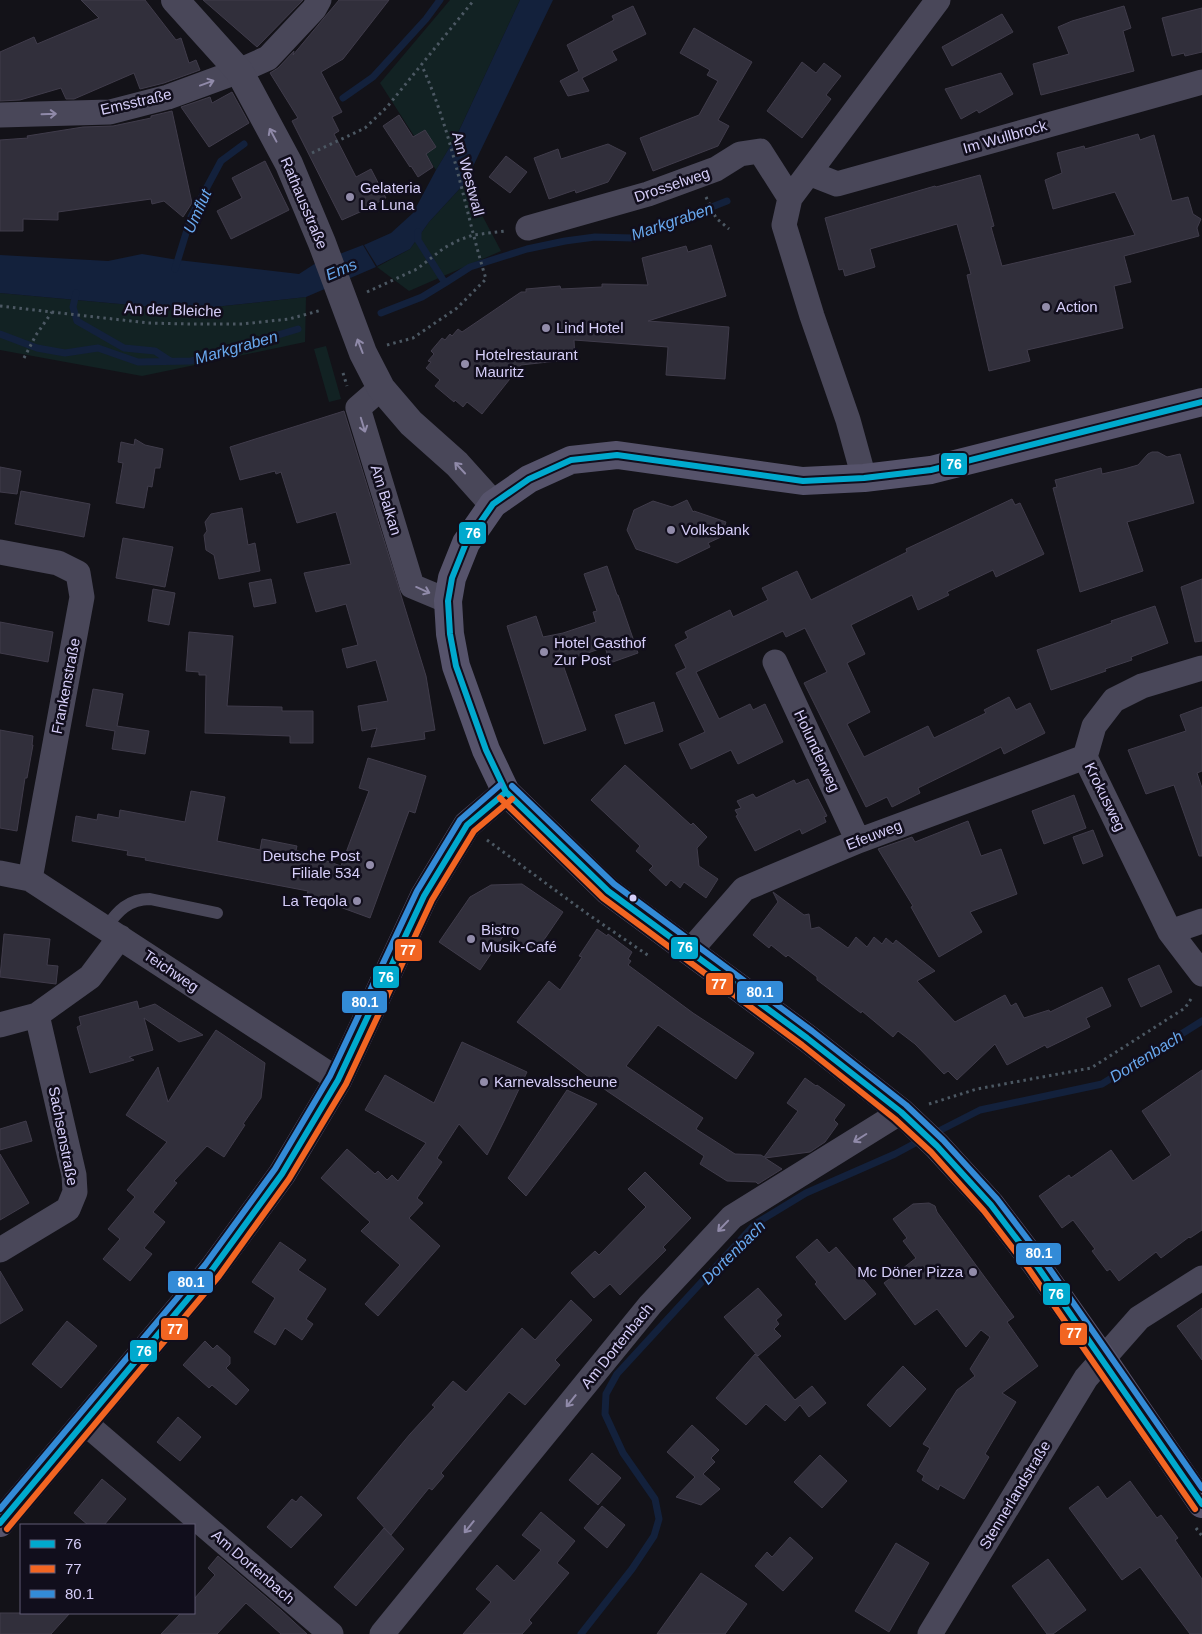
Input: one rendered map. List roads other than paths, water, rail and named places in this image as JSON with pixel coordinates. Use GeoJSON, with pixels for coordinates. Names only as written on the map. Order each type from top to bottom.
{"type":"FeatureCollection","features":[{"type":"Feature","properties":{"kind":"main road"},"geometry":{"type":"LineString","coordinates":[[1202,402],[931,470],[864,478],[803,481],[616,455],[571,460],[529,479],[493,504],[466,543],[452,578],[448,601],[450,634],[456,666],[486,750],[506,792],[608,891],[807,1038],[919,1129],[990,1205],[1035,1264],[1104,1359],[1202,1504]]}},
{"type":"Feature","properties":{"kind":"main road"},"geometry":{"type":"LineString","coordinates":[[0,1524],[212,1270],[282,1174],[338,1080],[424,896],[467,825],[506,792]]}},
{"type":"Feature","properties":{"kind":"street","name":"Rathausstraße"},"geometry":{"type":"LineString","coordinates":[[175,0],[239,71],[289,164],[322,243],[363,353],[381,388],[411,423],[457,464],[493,504]]}},
{"type":"Feature","properties":{"kind":"street","name":"Emsstraße"},"geometry":{"type":"LineString","coordinates":[[0,116],[110,112],[168,97],[239,71],[268,58],[314,9],[319,0]]}},
{"type":"Feature","properties":{"kind":"street"},"geometry":{"type":"LineString","coordinates":[[864,478],[848,420],[812,316],[784,225],[790,198],[938,0]]}},
{"type":"Feature","properties":{"kind":"street","name":"Im Wullbrock"},"geometry":{"type":"LineString","coordinates":[[809,173],[837,184],[1202,82]]}},
{"type":"Feature","properties":{"kind":"street","name":"Drosselweg"},"geometry":{"type":"LineString","coordinates":[[528,228],[648,194],[716,169],[740,154],[760,151],[790,198]]}},
{"type":"Feature","properties":{"kind":"street","name":"Am Balkan"},"geometry":{"type":"LineString","coordinates":[[381,388],[358,408],[412,586],[448,601]]}},
{"type":"Feature","properties":{"kind":"street","name":"Frankenstraße"},"geometry":{"type":"LineString","coordinates":[[0,552],[58,563],[78,573],[82,597],[30,879]]}},
{"type":"Feature","properties":{"kind":"street","name":"Holunderweg"},"geometry":{"type":"LineString","coordinates":[[775,662],[858,841]]}},
{"type":"Feature","properties":{"kind":"street","name":"Krokusweg"},"geometry":{"type":"LineString","coordinates":[[1199,983],[1170,932],[1085,757],[1094,726],[1114,700],[1142,686],[1202,668]]}},
{"type":"Feature","properties":{"kind":"street","name":"Efeuweg"},"geometry":{"type":"LineString","coordinates":[[689,952],[744,889],[858,841],[1085,757]]}},
{"type":"Feature","properties":{"kind":"street","name":"Teichweg"},"geometry":{"type":"LineString","coordinates":[[0,874],[30,879],[338,1080]]}},
{"type":"Feature","properties":{"kind":"street"},"geometry":{"type":"LineString","coordinates":[[1170,932],[1202,921]]}},
{"type":"Feature","properties":{"kind":"street"},"geometry":{"type":"LineString","coordinates":[[0,1025],[37,1015],[90,977],[113,933]]}},
{"type":"Feature","properties":{"kind":"street","name":"Sachsenstraße"},"geometry":{"type":"LineString","coordinates":[[0,1250],[68,1209],[75,1192],[74,1175],[37,1015]]}},
{"type":"Feature","properties":{"kind":"street","name":"Am Dortenbach"},"geometry":{"type":"LineString","coordinates":[[382,1634],[650,1305],[732,1217],[919,1129]]}},
{"type":"Feature","properties":{"kind":"street","name":"Stennerlandstraße"},"geometry":{"type":"LineString","coordinates":[[930,1634],[1086,1378],[1138,1318],[1202,1278]]}},
{"type":"Feature","properties":{"kind":"street","name":"Am Dortenbach"},"geometry":{"type":"LineString","coordinates":[[85,1422],[331,1634]]}},
{"type":"Feature","properties":{"kind":"lane"},"geometry":{"type":"LineString","coordinates":[[113,933],[120,910],[140,899],[150,899],[216,913]]}},
{"type":"Feature","properties":{"kind":"water"},"geometry":{"type":"Polygon","coordinates":[[[520,0],[553,0],[465,183],[429,222],[410,249],[377,266],[364,245],[391,233],[413,213],[457,135],[520,0]]]}},
{"type":"Feature","properties":{"kind":"water","name":"Ems"},"geometry":{"type":"Polygon","coordinates":[[[363,245],[376,267],[306,297],[186,310],[0,293],[0,255],[108,261],[142,254],[299,274],[316,263],[363,245]]]}},
{"type":"Feature","properties":{"kind":"waterway","name":"Umflut"},"geometry":{"type":"LineString","coordinates":[[343,98],[373,77],[426,19],[440,0]]}},
{"type":"Feature","properties":{"kind":"waterway","name":"Umflut"},"geometry":{"type":"LineString","coordinates":[[175,269],[191,217],[221,161],[244,144]]}},
{"type":"Feature","properties":{"kind":"waterway","name":"Markgraben"},"geometry":{"type":"LineString","coordinates":[[445,283],[470,267],[527,249],[595,237],[633,238],[727,201]]}},
{"type":"Feature","properties":{"kind":"waterway","name":"Markgraben"},"geometry":{"type":"LineString","coordinates":[[381,313],[422,297],[445,283],[418,240],[418,232]]}},
{"type":"Feature","properties":{"kind":"waterway"},"geometry":{"type":"LineString","coordinates":[[76,293],[73,307],[77,321],[124,348],[155,351],[170,361]]}},
{"type":"Feature","properties":{"kind":"waterway","name":"Markgraben"},"geometry":{"type":"LineString","coordinates":[[0,334],[37,348],[65,353],[98,348],[138,362],[191,361],[298,329]]}},
{"type":"Feature","properties":{"kind":"waterway","name":"Dortenbach"},"geometry":{"type":"LineString","coordinates":[[933,1134],[980,1110],[1102,1084],[1202,1021]]}},
{"type":"Feature","properties":{"kind":"waterway","name":"Dortenbach"},"geometry":{"type":"LineString","coordinates":[[581,1634],[632,1569],[654,1536],[659,1519],[655,1499],[623,1453],[605,1414],[606,1394],[617,1374],[755,1224],[806,1193],[895,1154],[921,1140]]}},
{"type":"Feature","properties":{"kind":"place","name":"Gelateria La Luna"},"geometry":{"type":"Point","coordinates":[350,197]}},
{"type":"Feature","properties":{"kind":"place","name":"Action"},"geometry":{"type":"Point","coordinates":[1046,307]}},
{"type":"Feature","properties":{"kind":"place","name":"Lind Hotel"},"geometry":{"type":"Point","coordinates":[546,328]}},
{"type":"Feature","properties":{"kind":"place","name":"Hotelrestaurant Mauritz"},"geometry":{"type":"Point","coordinates":[465,364]}},
{"type":"Feature","properties":{"kind":"place","name":"Volksbank"},"geometry":{"type":"Point","coordinates":[671,530]}},
{"type":"Feature","properties":{"kind":"place","name":"Hotel Gasthof Zur Post"},"geometry":{"type":"Point","coordinates":[544,652]}},
{"type":"Feature","properties":{"kind":"place","name":"Deutsche Post Filiale 534"},"geometry":{"type":"Point","coordinates":[370,865]}},
{"type":"Feature","properties":{"kind":"place","name":"La Teqola"},"geometry":{"type":"Point","coordinates":[357,901]}},
{"type":"Feature","properties":{"kind":"place","name":"Bistro Musik-Café"},"geometry":{"type":"Point","coordinates":[471,939]}},
{"type":"Feature","properties":{"kind":"place","name":"Karnevalsscheune"},"geometry":{"type":"Point","coordinates":[484,1082]}},
{"type":"Feature","properties":{"kind":"place","name":"Mc Döner Pizza"},"geometry":{"type":"Point","coordinates":[973,1272]}}]}
